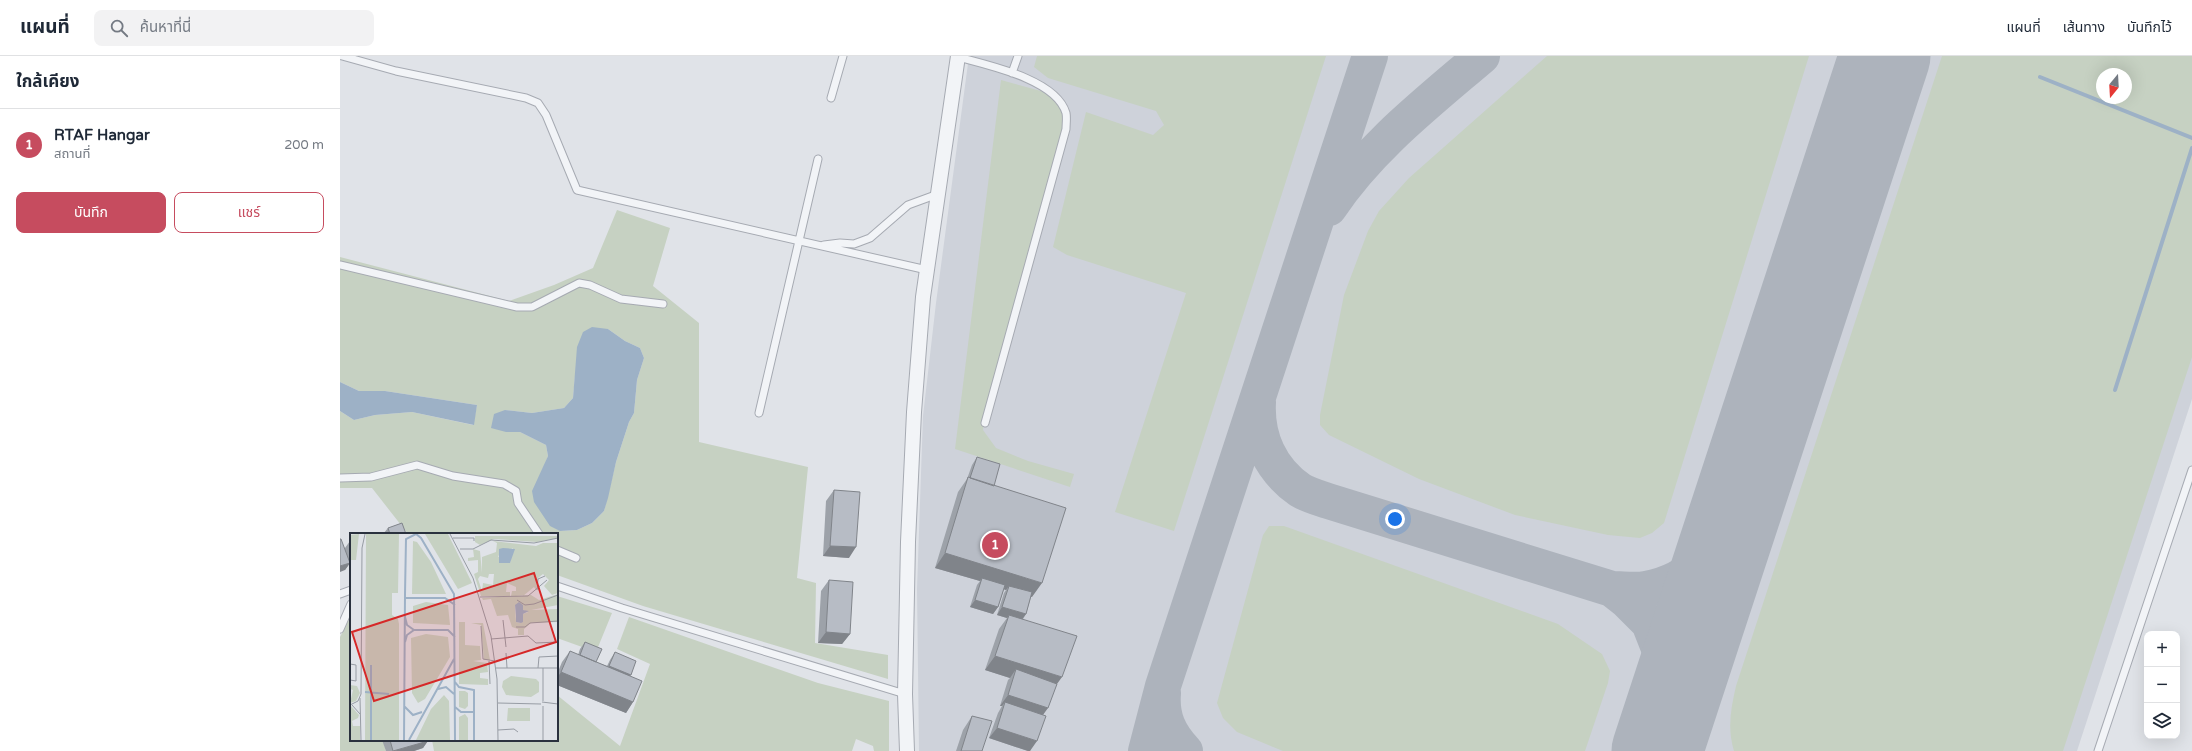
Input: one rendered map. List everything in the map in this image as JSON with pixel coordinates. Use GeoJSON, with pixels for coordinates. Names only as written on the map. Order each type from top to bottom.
{"type":"FeatureCollection","features":[{"type":"Feature","properties":{"kind":"street"},"geometry":{"type":"LineString","coordinates":[[907,751],[905,694],[908,542],[913,435],[927,270],[958,56]]}},
{"type":"Feature","properties":{"kind":"lane"},"geometry":{"type":"LineString","coordinates":[[342,56],[396,71],[526,98],[538,104],[546,115],[577,190],[927,270]]}},
{"type":"Feature","properties":{"kind":"lane"},"geometry":{"type":"LineString","coordinates":[[831,98],[843,56]]}},
{"type":"Feature","properties":{"kind":"lane"},"geometry":{"type":"LineString","coordinates":[[958,56],[1027,77],[1055,98],[1066,113],[1066,129],[985,423]]}},
{"type":"Feature","properties":{"kind":"lane"},"geometry":{"type":"LineString","coordinates":[[1012,73],[1018,56]]}},
{"type":"Feature","properties":{"kind":"lane"},"geometry":{"type":"LineString","coordinates":[[759,413],[818,159]]}},
{"type":"Feature","properties":{"kind":"lane"},"geometry":{"type":"LineString","coordinates":[[820,246],[840,243],[854,244],[870,238],[908,205],[938,194]]}},
{"type":"Feature","properties":{"kind":"lane"},"geometry":{"type":"LineString","coordinates":[[340,266],[517,307],[532,307],[579,283],[590,285],[621,299],[663,304]]}},
{"type":"Feature","properties":{"kind":"lane"},"geometry":{"type":"LineString","coordinates":[[340,478],[370,477],[416,465],[453,476],[504,484],[516,491],[518,503],[538,533]]}},
{"type":"Feature","properties":{"kind":"lane"},"geometry":{"type":"LineString","coordinates":[[2098,751],[2192,470]]}},
{"type":"Feature","properties":{"kind":"lane"},"geometry":{"type":"LineString","coordinates":[[558,550],[576,558]]}},
{"type":"Feature","properties":{"kind":"lane"},"geometry":{"type":"LineString","coordinates":[[558,586],[622,608],[905,694]]}},
{"type":"Feature","properties":{"kind":"lane"},"geometry":{"type":"LineString","coordinates":[[340,594],[350,590]]}},
{"type":"Feature","properties":{"kind":"lane"},"geometry":{"type":"LineString","coordinates":[[340,629],[350,606]]}},
{"type":"Feature","properties":{"kind":"shaded area"},"geometry":{"type":"Polygon","coordinates":[[[969,56],[2192,56],[2192,399],[2077,751],[919,751],[917,589],[923,416],[936,303],[969,56]]]}},
{"type":"Feature","properties":{"kind":"green space"},"geometry":{"type":"Polygon","coordinates":[[[1037,56],[1326,56],[1174,531],[1115,512],[1186,293],[1067,255],[1053,247],[1086,112],[1153,135],[1164,125],[1156,111],[1048,78],[1034,67],[1037,56]]]}},
{"type":"Feature","properties":{"kind":"green space"},"geometry":{"type":"Polygon","coordinates":[[[1547,56],[1809,56],[1664,523],[1652,533],[1640,538],[1608,535],[1515,515],[1419,479],[1329,435],[1320,425],[1320,415],[1344,295],[1368,231],[1379,211],[1409,178],[1547,56]]]}},
{"type":"Feature","properties":{"kind":"green space"},"geometry":{"type":"Polygon","coordinates":[[[1942,56],[2192,56],[2192,357],[2063,751],[1734,751],[1730,726],[1731,710],[1736,686],[1942,56]]]}},
{"type":"Feature","properties":{"kind":"green space"},"geometry":{"type":"Polygon","coordinates":[[[1001,80],[1041,91],[1059,101],[1064,120],[1064,143],[986,410],[983,430],[996,448],[1028,461],[1074,474],[1070,487],[955,449],[1001,80]]]}},
{"type":"Feature","properties":{"kind":"green space"},"geometry":{"type":"Polygon","coordinates":[[[617,210],[670,228],[653,286],[699,323],[699,442],[808,467],[797,578],[816,583],[815,643],[888,655],[888,679],[643,606],[558,575],[558,533],[407,533],[372,488],[340,488],[340,411],[354,420],[375,415],[412,412],[473,425],[477,405],[385,391],[359,391],[340,382],[340,257],[509,301],[554,285],[593,268],[617,210]],[[608,329],[575,376],[573,398],[564,408],[532,413],[505,410],[520,432],[546,445],[548,456],[543,470],[560,531],[577,530],[592,523],[604,511],[616,462],[629,422],[634,413],[637,380],[644,358],[640,348],[625,341],[608,329]]]}},
{"type":"Feature","properties":{"kind":"green space"},"geometry":{"type":"Polygon","coordinates":[[[1269,526],[1284,526],[1558,624],[1602,654],[1610,671],[1608,683],[1585,751],[1283,751],[1237,732],[1223,718],[1217,703],[1263,535],[1269,526]]]}},
{"type":"Feature","properties":{"kind":"green space"},"geometry":{"type":"Polygon","coordinates":[[[558,596],[612,613],[596,652],[558,638],[558,596]]]}},
{"type":"Feature","properties":{"kind":"green space"},"geometry":{"type":"Polygon","coordinates":[[[629,617],[818,683],[889,701],[889,751],[874,751],[873,746],[856,739],[852,751],[434,751],[432,741],[558,741],[558,696],[620,746],[650,664],[617,649],[629,617]]]}},
{"type":"Feature","properties":{"kind":"green space"},"geometry":{"type":"Polygon","coordinates":[[[350,618],[350,741],[383,741],[386,751],[340,751],[340,637],[350,618]]]}},
{"type":"Feature","properties":{"kind":"water"},"geometry":{"type":"Polygon","coordinates":[[[592,327],[608,329],[625,341],[640,348],[644,358],[637,380],[634,413],[629,422],[616,462],[604,511],[592,523],[577,530],[560,531],[550,526],[534,502],[532,491],[548,456],[546,445],[520,432],[506,432],[491,428],[494,414],[505,410],[532,413],[564,408],[573,398],[577,347],[583,332],[592,327]]]}},
{"type":"Feature","properties":{"kind":"water"},"geometry":{"type":"Polygon","coordinates":[[[340,382],[359,391],[385,391],[477,405],[474,425],[412,412],[375,415],[354,420],[340,411],[340,382]]]}},
{"type":"Feature","properties":{"kind":"building"},"geometry":{"type":"Polygon","coordinates":[[[977,457],[1000,464],[994,486],[970,478],[977,457]]]}},
{"type":"Feature","properties":{"kind":"building"},"geometry":{"type":"Polygon","coordinates":[[[968,477],[1066,508],[1042,583],[945,553],[968,477]]]}},
{"type":"Feature","properties":{"kind":"building"},"geometry":{"type":"Polygon","coordinates":[[[834,490],[860,492],[856,547],[830,546],[834,490]]]}},
{"type":"Feature","properties":{"kind":"building"},"geometry":{"type":"Polygon","coordinates":[[[402,523],[406,533],[390,533],[388,528],[402,523]]]}},
{"type":"Feature","properties":{"kind":"building"},"geometry":{"type":"Polygon","coordinates":[[[340,539],[350,563],[340,566],[340,539]]]}},
{"type":"Feature","properties":{"kind":"building"},"geometry":{"type":"Polygon","coordinates":[[[982,578],[1005,585],[998,607],[975,600],[982,578]]]}},
{"type":"Feature","properties":{"kind":"building"},"geometry":{"type":"Polygon","coordinates":[[[829,580],[853,582],[850,634],[826,632],[829,580]]]}},
{"type":"Feature","properties":{"kind":"building"},"geometry":{"type":"Polygon","coordinates":[[[1009,586],[1032,592],[1026,614],[1002,607],[1009,586]]]}},
{"type":"Feature","properties":{"kind":"building"},"geometry":{"type":"Polygon","coordinates":[[[1009,615],[1077,636],[1062,677],[995,656],[1009,615]]]}},
{"type":"Feature","properties":{"kind":"building"},"geometry":{"type":"Polygon","coordinates":[[[585,642],[602,649],[596,662],[580,655],[585,642]]]}},
{"type":"Feature","properties":{"kind":"building"},"geometry":{"type":"Polygon","coordinates":[[[570,651],[642,681],[633,702],[561,672],[570,651]]]}},
{"type":"Feature","properties":{"kind":"building"},"geometry":{"type":"Polygon","coordinates":[[[615,652],[636,661],[631,675],[609,666],[615,652]]]}},
{"type":"Feature","properties":{"kind":"building"},"geometry":{"type":"Polygon","coordinates":[[[1016,669],[1057,684],[1048,708],[1008,695],[1016,669]]]}},
{"type":"Feature","properties":{"kind":"building"},"geometry":{"type":"Polygon","coordinates":[[[1005,702],[1046,716],[1037,741],[997,728],[1005,702]]]}},
{"type":"Feature","properties":{"kind":"building"},"geometry":{"type":"Polygon","coordinates":[[[972,716],[992,721],[982,751],[961,751],[972,716]]]}},
{"type":"Feature","properties":{"kind":"building"},"geometry":{"type":"Polygon","coordinates":[[[390,741],[428,741],[393,751],[390,741]]]}},
{"type":"Feature","properties":{"kind":"waterway"},"geometry":{"type":"LineString","coordinates":[[2040,77],[2192,138]]}},
{"type":"Feature","properties":{"kind":"waterway"},"geometry":{"type":"LineString","coordinates":[[2115,390],[2192,148]]}},
{"type":"Feature","properties":{"kind":"taxiway"},"geometry":{"type":"LineString","coordinates":[[1146,751],[1163,686],[1370,56]]}},
{"type":"Feature","properties":{"kind":"taxiway"},"geometry":{"type":"LineString","coordinates":[[1329,208],[1345,186],[1380,146],[1420,109],[1482,56]]}},
{"type":"Feature","properties":{"kind":"taxiway"},"geometry":{"type":"LineString","coordinates":[[1258,402],[1258,415],[1262,440],[1267,451],[1280,472],[1303,492],[1612,589],[1646,589],[1679,578],[1692,569],[1713,546],[1739,503]]}},
{"type":"Feature","properties":{"kind":"taxiway"},"geometry":{"type":"LineString","coordinates":[[1612,589],[1626,600],[1649,623],[1660,651],[1666,683],[1664,732]]}},
{"type":"Feature","properties":{"kind":"taxiway"},"geometry":{"type":"LineString","coordinates":[[1163,693],[1163,710],[1167,725],[1170,732],[1185,751]]}},
{"type":"Feature","properties":{"kind":"runway"},"geometry":{"type":"LineString","coordinates":[[1657,751],[1885,56]]}},
{"type":"Feature","properties":{"kind":"place","name":"RTAF Hangar"},"geometry":{"type":"Point","coordinates":[995,545]}}]}
